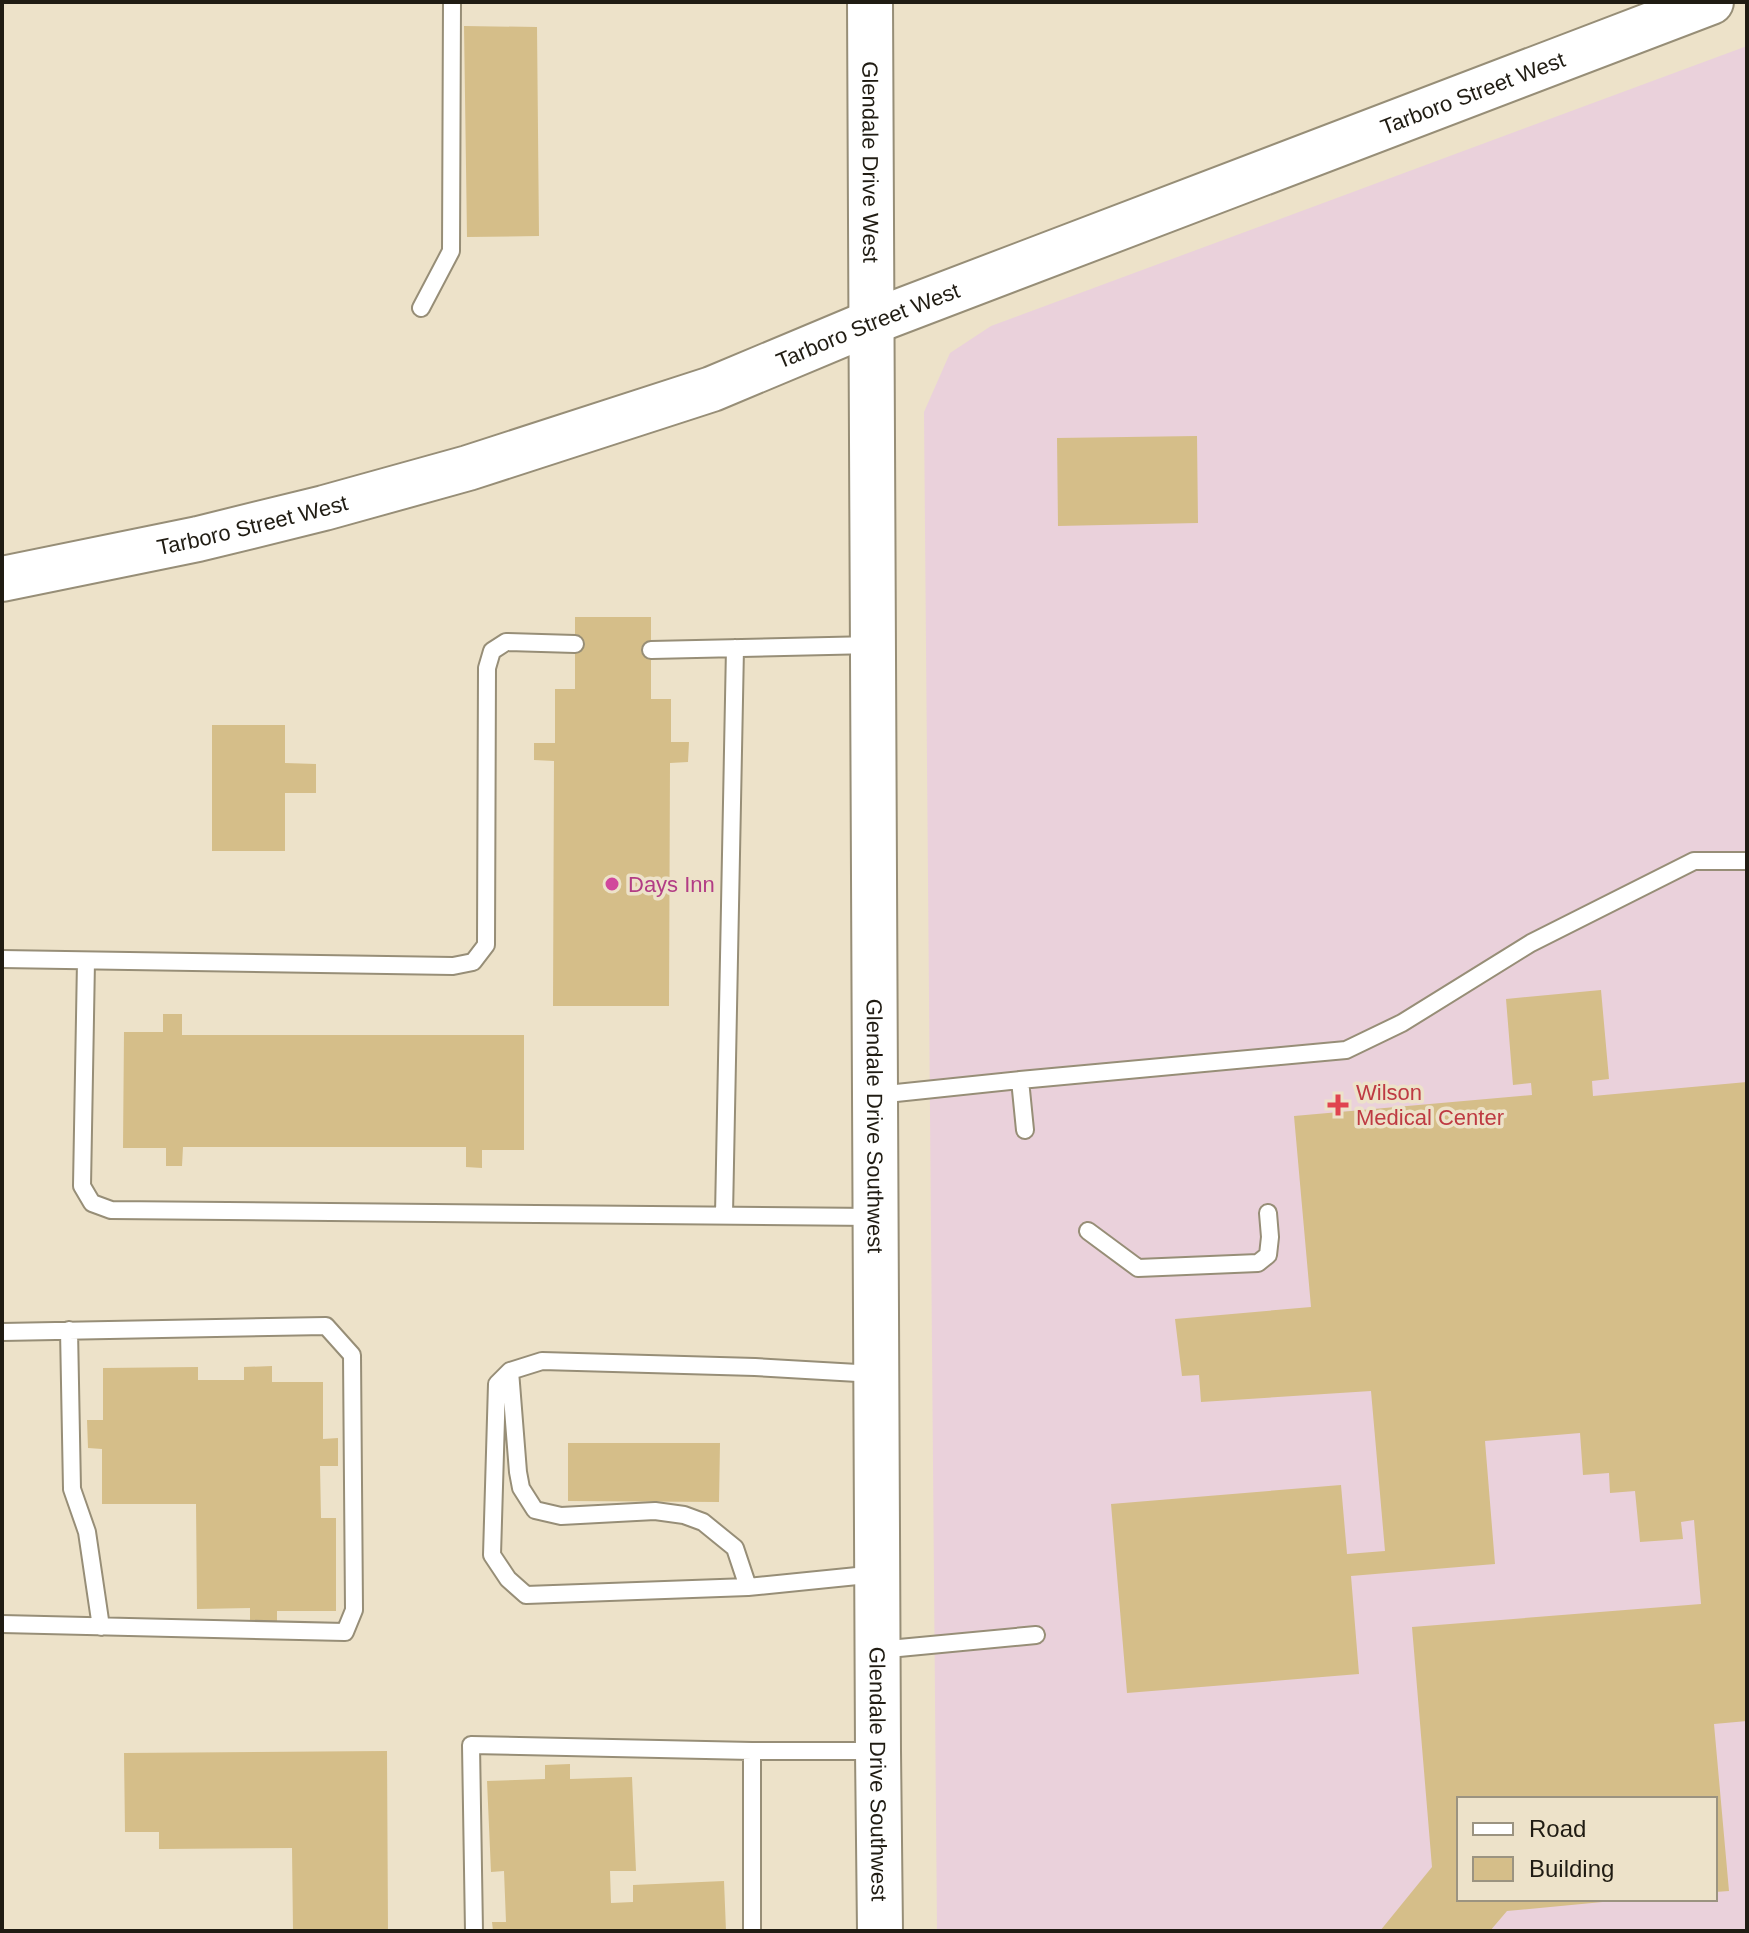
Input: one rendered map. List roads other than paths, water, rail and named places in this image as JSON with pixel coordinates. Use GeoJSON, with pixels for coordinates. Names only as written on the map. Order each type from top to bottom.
{"type":"FeatureCollection","features":[{"type":"Feature","properties":{"kind":"street","name":"Glendale Drive West"},"geometry":{"type":"LineString","coordinates":[[870,2],[872,322]]}},
{"type":"Feature","properties":{"kind":"street","name":"Tarboro Street West"},"geometry":{"type":"LineString","coordinates":[[2,579],[198,539],[324,508],[468,468],[712,389],[872,322],[1711,2]]}},
{"type":"Feature","properties":{"kind":"street","name":"Glendale Drive Southwest"},"geometry":{"type":"LineString","coordinates":[[872,322],[880,1931]]}},
{"type":"Feature","properties":{"kind":"lane"},"geometry":{"type":"LineString","coordinates":[[421,308],[451,251],[452,2]]}},
{"type":"Feature","properties":{"kind":"lane"},"geometry":{"type":"LineString","coordinates":[[2,959],[453,966],[473,962],[486,945],[487,668],[492,651],[506,642],[575,644]]}},
{"type":"Feature","properties":{"kind":"lane"},"geometry":{"type":"LineString","coordinates":[[651,650],[873,645]]}},
{"type":"Feature","properties":{"kind":"lane"},"geometry":{"type":"LineString","coordinates":[[724,1215],[735,648]]}},
{"type":"Feature","properties":{"kind":"lane"},"geometry":{"type":"LineString","coordinates":[[875,1095],[1346,1050],[1402,1023],[1531,943],[1694,861],[1747,861]]}},
{"type":"Feature","properties":{"kind":"lane"},"geometry":{"type":"LineString","coordinates":[[86,961],[82,1186],[92,1203],[111,1210],[876,1217]]}},
{"type":"Feature","properties":{"kind":"lane"},"geometry":{"type":"LineString","coordinates":[[1020,1080],[1025,1130]]}},
{"type":"Feature","properties":{"kind":"lane"},"geometry":{"type":"LineString","coordinates":[[1088,1231],[1138,1268],[1258,1263],[1268,1255],[1268,1213]]}},
{"type":"Feature","properties":{"kind":"lane"},"geometry":{"type":"LineString","coordinates":[[2,1332],[326,1326],[352,1355],[354,1610],[345,1632],[2,1624]]}},
{"type":"Feature","properties":{"kind":"lane"},"geometry":{"type":"LineString","coordinates":[[69,1330],[72,1489],[87,1532],[101,1627]]}},
{"type":"Feature","properties":{"kind":"lane"},"geometry":{"type":"LineString","coordinates":[[876,1374],[740,1366],[542,1361],[510,1371],[497,1384],[492,1555],[508,1579],[526,1595],[748,1587],[878,1574]]}},
{"type":"Feature","properties":{"kind":"lane"},"geometry":{"type":"LineString","coordinates":[[510,1371],[518,1472],[521,1488],[535,1510],[561,1516],[655,1511],[684,1515],[703,1522],[735,1548],[748,1587]]}},
{"type":"Feature","properties":{"kind":"lane"},"geometry":{"type":"LineString","coordinates":[[878,1650],[1036,1635]]}},
{"type":"Feature","properties":{"kind":"lane"},"geometry":{"type":"LineString","coordinates":[[474,1931],[471,1745],[878,1751]]}},
{"type":"Feature","properties":{"kind":"lane"},"geometry":{"type":"LineString","coordinates":[[752,1751],[752,1931]]}},
{"type":"Feature","properties":{"kind":"place","name":"Days Inn"},"geometry":{"type":"Point","coordinates":[612,884]}},
{"type":"Feature","properties":{"kind":"place","name":"Wilson Medical Center"},"geometry":{"type":"Point","coordinates":[1338,1105]}}]}
